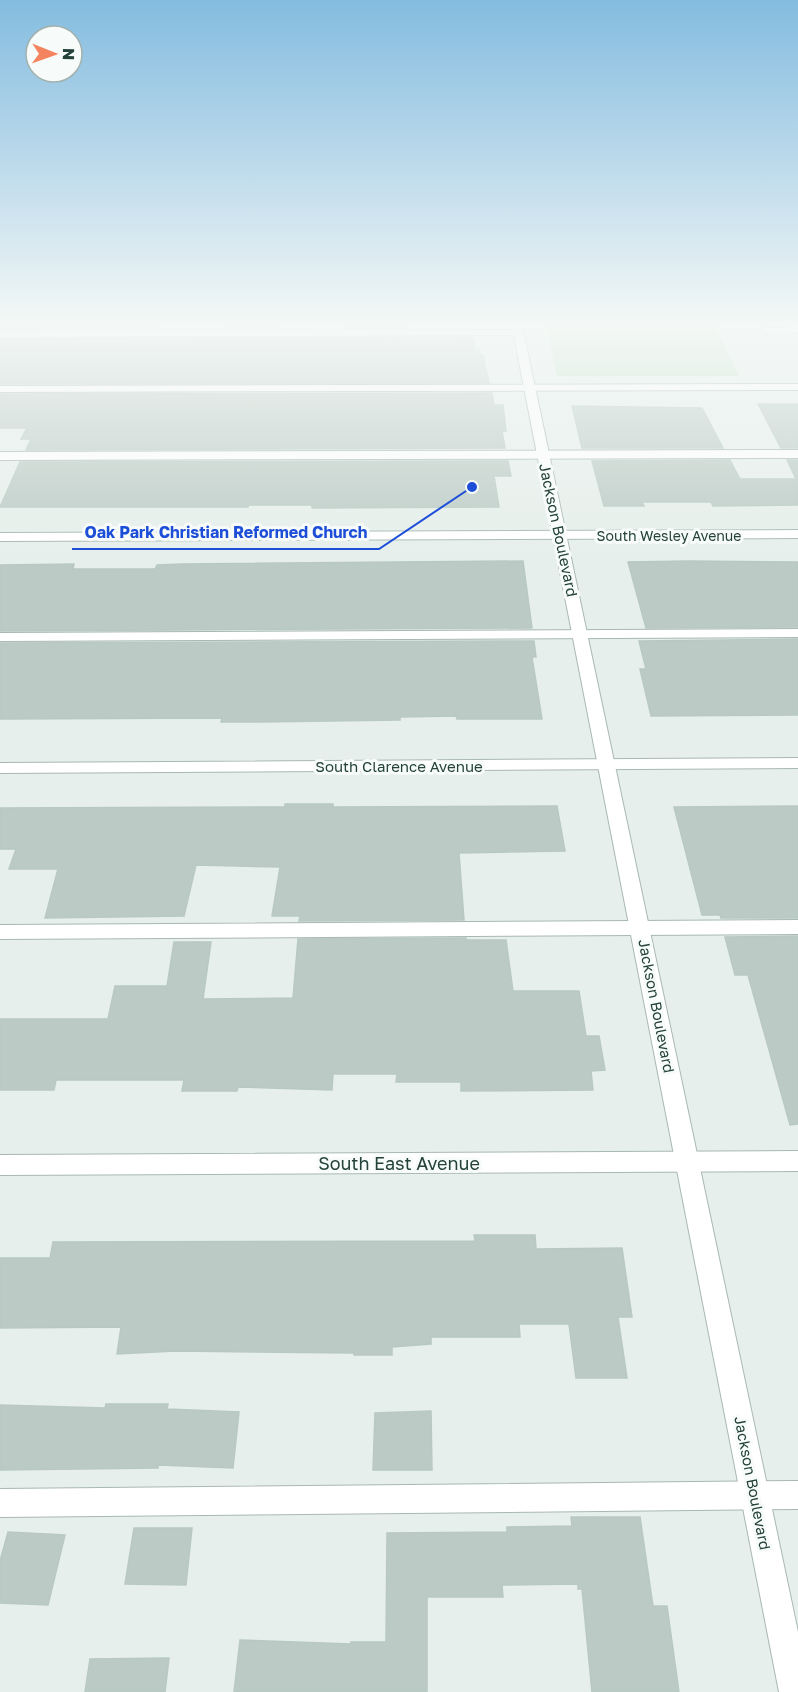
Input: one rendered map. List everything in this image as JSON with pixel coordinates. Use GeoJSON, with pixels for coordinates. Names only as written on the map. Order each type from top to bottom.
{"type":"FeatureCollection","features":[{"type":"Feature","properties":{"kind":"street","name":"Jackson Boulevard"},"geometry":{"type":"LineString","coordinates":[[533,400],[795,1692]]}},
{"type":"Feature","properties":{"kind":"street"},"geometry":{"type":"LineString","coordinates":[[0,456],[798,454]]}},
{"type":"Feature","properties":{"kind":"street","name":"South Wesley Avenue"},"geometry":{"type":"LineString","coordinates":[[0,537],[798,534]]}},
{"type":"Feature","properties":{"kind":"street"},"geometry":{"type":"LineString","coordinates":[[0,637],[798,633]]}},
{"type":"Feature","properties":{"kind":"street","name":"South Clarence Avenue"},"geometry":{"type":"LineString","coordinates":[[0,768],[798,763]]}},
{"type":"Feature","properties":{"kind":"street"},"geometry":{"type":"LineString","coordinates":[[0,932],[798,927]]}},
{"type":"Feature","properties":{"kind":"street","name":"South East Avenue"},"geometry":{"type":"LineString","coordinates":[[0,1165],[798,1161]]}},
{"type":"Feature","properties":{"kind":"street"},"geometry":{"type":"LineString","coordinates":[[0,1503],[798,1495]]}},
{"type":"Feature","properties":{"kind":"building"},"geometry":{"type":"Polygon","coordinates":[[[0,400],[493,400],[494,405],[503,405],[506,431],[502,431],[505,448],[26,450],[31,439],[21,439],[27,428],[0,428],[0,400]]]}},
{"type":"Feature","properties":{"kind":"building"},"geometry":{"type":"Polygon","coordinates":[[[758,404],[798,404],[798,448],[781,448],[758,404]]]}},
{"type":"Feature","properties":{"kind":"building"},"geometry":{"type":"Polygon","coordinates":[[[572,406],[702,408],[723,448],[582,448],[572,406]]]}},
{"type":"Feature","properties":{"kind":"building"},"geometry":{"type":"Polygon","coordinates":[[[730,460],[740,479],[796,479],[787,460],[798,460],[798,505],[713,506],[711,502],[642,502],[644,506],[604,506],[592,461],[730,460]]]}},
{"type":"Feature","properties":{"kind":"building"},"geometry":{"type":"Polygon","coordinates":[[[508,461],[511,476],[494,476],[499,507],[312,508],[312,505],[249,505],[248,507],[0,507],[20,462],[508,461]]]}},
{"type":"Feature","properties":{"kind":"building"},"geometry":{"type":"Polygon","coordinates":[[[523,561],[532,628],[0,631],[0,565],[74,564],[73,569],[155,569],[157,565],[182,564],[523,561]]]}},
{"type":"Feature","properties":{"kind":"building"},"geometry":{"type":"Polygon","coordinates":[[[628,562],[798,562],[798,627],[646,628],[628,562]]]}},
{"type":"Feature","properties":{"kind":"building"},"geometry":{"type":"Polygon","coordinates":[[[798,639],[798,715],[651,716],[640,669],[646,669],[639,641],[798,639]]]}},
{"type":"Feature","properties":{"kind":"building"},"geometry":{"type":"Polygon","coordinates":[[[534,641],[536,657],[532,657],[542,719],[457,719],[456,716],[400,717],[400,720],[221,722],[222,718],[0,719],[0,643],[534,641]]]}},
{"type":"Feature","properties":{"kind":"building"},"geometry":{"type":"Polygon","coordinates":[[[285,804],[333,804],[333,807],[557,806],[565,851],[459,853],[464,920],[299,921],[300,916],[272,916],[280,867],[196,865],[184,916],[45,918],[58,869],[9,869],[16,849],[0,849],[0,808],[285,807],[285,804]]]}},
{"type":"Feature","properties":{"kind":"building"},"geometry":{"type":"Polygon","coordinates":[[[798,806],[798,918],[721,918],[720,915],[702,915],[674,807],[798,806]]]}},
{"type":"Feature","properties":{"kind":"building"},"geometry":{"type":"Polygon","coordinates":[[[798,936],[798,1124],[790,1125],[748,975],[735,975],[725,937],[798,936]]]}},
{"type":"Feature","properties":{"kind":"building"},"geometry":{"type":"Polygon","coordinates":[[[466,938],[466,940],[506,940],[513,991],[579,991],[586,1036],[599,1036],[605,1070],[591,1071],[593,1090],[461,1091],[461,1082],[396,1082],[397,1074],[333,1074],[332,1090],[238,1087],[237,1091],[182,1091],[184,1080],[56,1080],[54,1090],[0,1090],[0,1019],[108,1019],[115,986],[167,986],[174,942],[211,942],[203,999],[293,998],[298,939],[466,938]]]}},
{"type":"Feature","properties":{"kind":"building"},"geometry":{"type":"Polygon","coordinates":[[[474,1235],[535,1235],[536,1249],[622,1248],[632,1317],[618,1317],[627,1378],[576,1378],[569,1324],[519,1324],[520,1337],[431,1337],[431,1344],[392,1347],[392,1355],[176,1351],[117,1354],[121,1327],[0,1328],[0,1258],[50,1258],[53,1242],[475,1241],[474,1235]]]}},
{"type":"Feature","properties":{"kind":"building"},"geometry":{"type":"Polygon","coordinates":[[[106,1404],[168,1404],[167,1409],[239,1412],[233,1468],[158,1465],[158,1468],[0,1470],[0,1405],[105,1408],[106,1404]]]}},
{"type":"Feature","properties":{"kind":"building"},"geometry":{"type":"Polygon","coordinates":[[[431,1411],[432,1470],[373,1470],[375,1413],[431,1411]]]}},
{"type":"Feature","properties":{"kind":"building"},"geometry":{"type":"Polygon","coordinates":[[[571,1517],[640,1517],[653,1606],[667,1606],[679,1692],[592,1692],[582,1589],[578,1589],[578,1584],[502,1585],[503,1597],[427,1597],[427,1692],[234,1692],[240,1640],[351,1644],[351,1642],[386,1642],[387,1533],[507,1532],[507,1527],[572,1526],[571,1517]]]}},
{"type":"Feature","properties":{"kind":"building"},"geometry":{"type":"Polygon","coordinates":[[[134,1528],[192,1528],[186,1585],[125,1584],[134,1528]]]}},
{"type":"Feature","properties":{"kind":"building"},"geometry":{"type":"Polygon","coordinates":[[[8,1532],[65,1535],[48,1605],[0,1603],[0,1561],[8,1532]]]}},
{"type":"Feature","properties":{"kind":"building"},"geometry":{"type":"Polygon","coordinates":[[[169,1658],[165,1692],[85,1692],[90,1659],[169,1658]]]}},
{"type":"Feature","properties":{"kind":"place","name":"Oak Park Christian Reformed Church"},"geometry":{"type":"Point","coordinates":[472,487]}}]}
